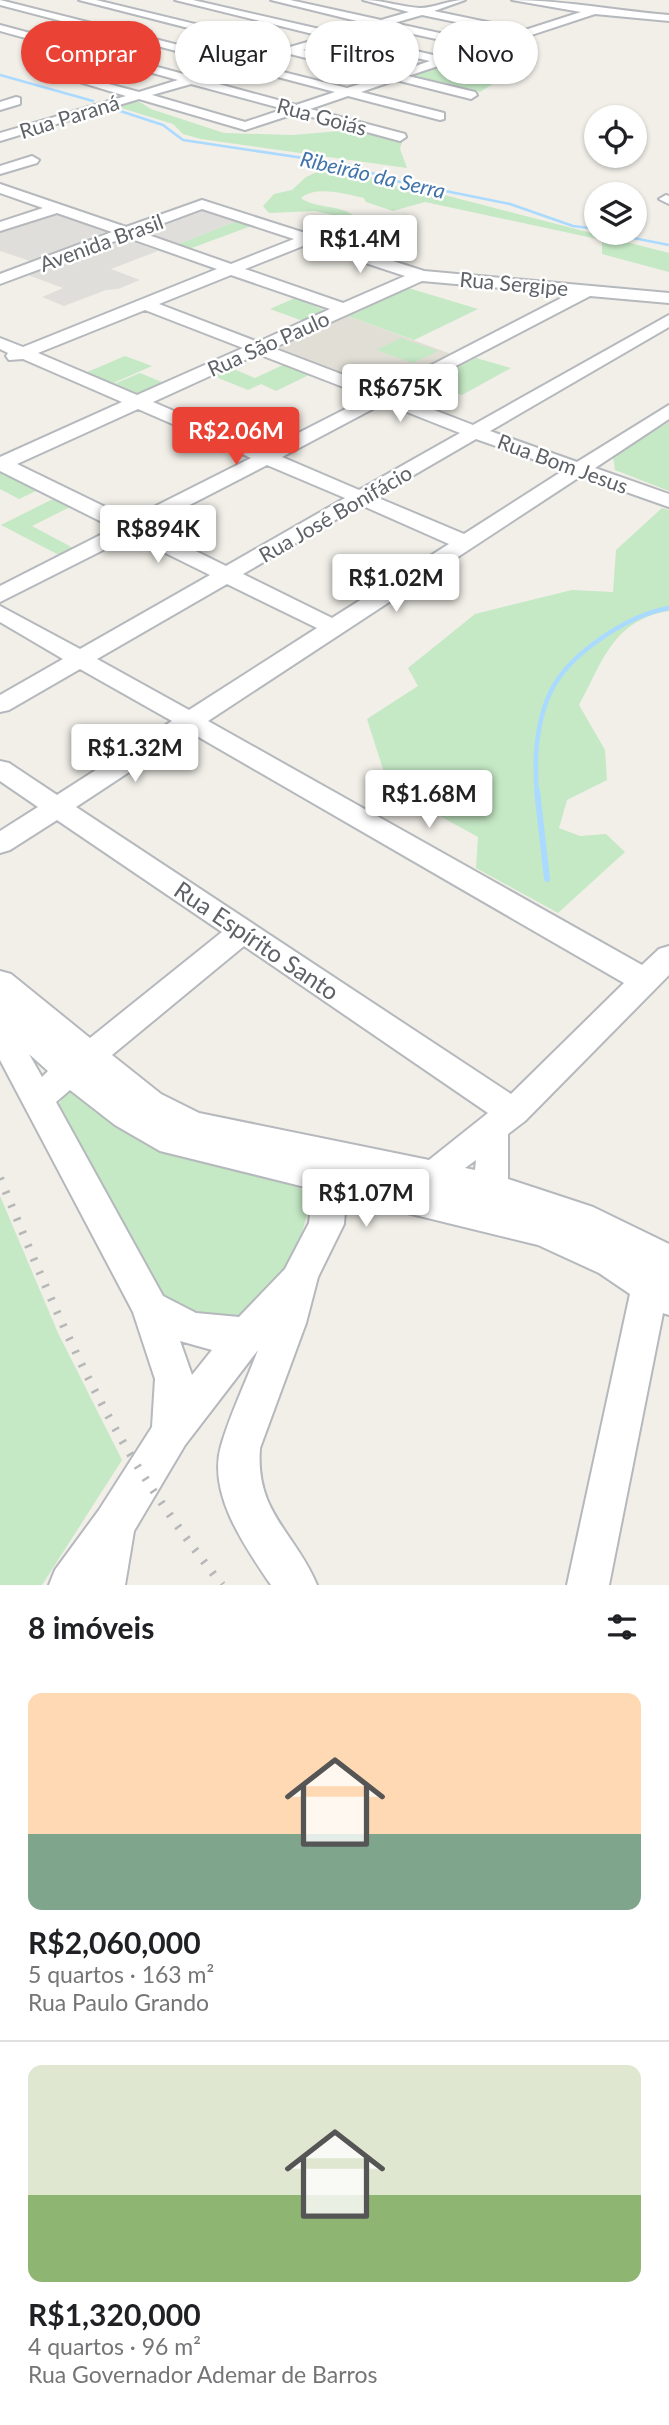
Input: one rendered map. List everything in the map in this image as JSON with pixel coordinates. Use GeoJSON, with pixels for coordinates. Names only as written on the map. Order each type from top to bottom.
{"type":"FeatureCollection","features":[{"type":"Feature","properties":{"kind":"street"},"geometry":{"type":"LineString","coordinates":[[84,0],[175,22]]}},
{"type":"Feature","properties":{"kind":"street"},"geometry":{"type":"LineString","coordinates":[[180,0],[305,29]]}},
{"type":"Feature","properties":{"kind":"street"},"geometry":{"type":"LineString","coordinates":[[368,0],[467,21]]}},
{"type":"Feature","properties":{"kind":"street","name":"Rua Paraná"},"geometry":{"type":"LineString","coordinates":[[390,21],[460,0]]}},
{"type":"Feature","properties":{"kind":"street"},"geometry":{"type":"LineString","coordinates":[[517,0],[667,16]]}},
{"type":"Feature","properties":{"kind":"street"},"geometry":{"type":"LineString","coordinates":[[538,30],[596,10],[616,0]]}},
{"type":"Feature","properties":{"kind":"street"},"geometry":{"type":"LineString","coordinates":[[0,1],[72,21]]}},
{"type":"Feature","properties":{"kind":"street"},"geometry":{"type":"LineString","coordinates":[[212,21],[283,1],[368,21]]}},
{"type":"Feature","properties":{"kind":"street"},"geometry":{"type":"LineString","coordinates":[[509,10],[537,1]]}},
{"type":"Feature","properties":{"kind":"street"},"geometry":{"type":"LineString","coordinates":[[0,27],[46,14]]}},
{"type":"Feature","properties":{"kind":"street"},"geometry":{"type":"LineString","coordinates":[[474,21],[497,14]]}},
{"type":"Feature","properties":{"kind":"street","name":"Rua Goiás"},"geometry":{"type":"LineString","coordinates":[[0,27],[21,33]]}},
{"type":"Feature","properties":{"kind":"street"},"geometry":{"type":"LineString","coordinates":[[538,36],[551,38]]}},
{"type":"Feature","properties":{"kind":"street"},"geometry":{"type":"LineString","coordinates":[[291,77],[440,116]]}},
{"type":"Feature","properties":{"kind":"street"},"geometry":{"type":"LineString","coordinates":[[419,82],[471,95]]}},
{"type":"Feature","properties":{"kind":"street"},"geometry":{"type":"LineString","coordinates":[[98,84],[245,126],[372,84]]}},
{"type":"Feature","properties":{"kind":"street","name":"Rua Paraná"},"geometry":{"type":"LineString","coordinates":[[0,137],[178,84]]}},
{"type":"Feature","properties":{"kind":"street","name":"Rua Goiás"},"geometry":{"type":"LineString","coordinates":[[206,84],[400,137]]}},
{"type":"Feature","properties":{"kind":"street"},"geometry":{"type":"LineString","coordinates":[[0,106],[16,101]]}},
{"type":"Feature","properties":{"kind":"street"},"geometry":{"type":"LineString","coordinates":[[0,170],[32,160]]}},
{"type":"Feature","properties":{"kind":"street"},"geometry":{"type":"LineString","coordinates":[[0,188],[344,309]]}},
{"type":"Feature","properties":{"kind":"street","name":"Avenida Brasil"},"geometry":{"type":"LineString","coordinates":[[0,279],[202,204]]}},
{"type":"Feature","properties":{"kind":"street","name":"Rua Sergipe"},"geometry":{"type":"LineString","coordinates":[[202,204],[422,276],[669,298]]}},
{"type":"Feature","properties":{"kind":"street"},"geometry":{"type":"LineString","coordinates":[[0,227],[57,208]]}},
{"type":"Feature","properties":{"kind":"street"},"geometry":{"type":"LineString","coordinates":[[0,362],[309,238]]}},
{"type":"Feature","properties":{"kind":"street"},"geometry":{"type":"LineString","coordinates":[[10,260],[30,268]]}},
{"type":"Feature","properties":{"kind":"street","name":"Rua São Paulo"},"geometry":{"type":"LineString","coordinates":[[0,464],[257,347],[422,276]]}},
{"type":"Feature","properties":{"kind":"street"},"geometry":{"type":"LineString","coordinates":[[0,595],[591,289]]}},
{"type":"Feature","properties":{"kind":"street","name":"Rua Bom Jesus"},"geometry":{"type":"LineString","coordinates":[[145,304],[475,432],[669,501]]}},
{"type":"Feature","properties":{"kind":"street","name":"Rua José Bonifácio"},"geometry":{"type":"LineString","coordinates":[[0,705],[669,320]]}},
{"type":"Feature","properties":{"kind":"street"},"geometry":{"type":"LineString","coordinates":[[0,343],[466,544]]}},
{"type":"Feature","properties":{"kind":"street"},"geometry":{"type":"LineString","coordinates":[[0,844],[669,411]]}},
{"type":"Feature","properties":{"kind":"street"},"geometry":{"type":"LineString","coordinates":[[0,464],[334,628]]}},
{"type":"Feature","properties":{"kind":"street"},"geometry":{"type":"LineString","coordinates":[[0,613],[645,981]]}},
{"type":"Feature","properties":{"kind":"street","name":"Rua Espírito Santo"},"geometry":{"type":"LineString","coordinates":[[0,769],[243,931],[502,1121]]}},
{"type":"Feature","properties":{"kind":"street"},"geometry":{"type":"LineString","coordinates":[[38,1098],[243,931]]}},
{"type":"Feature","properties":{"kind":"street"},"geometry":{"type":"LineString","coordinates":[[440,1192],[452,1159],[502,1121],[669,957]]}},
{"type":"Feature","properties":{"kind":"street"},"geometry":{"type":"LineString","coordinates":[[0,982],[134,1121],[172,1142],[330,1168],[478,1199],[486,1195],[491,1186],[502,1121]]}},
{"type":"Feature","properties":{"kind":"street"},"geometry":{"type":"LineString","coordinates":[[0,1011],[81,1063]]}},
{"type":"Feature","properties":{"kind":"street"},"geometry":{"type":"LineString","coordinates":[[0,1030],[150,1308],[174,1379],[171,1432]]}},
{"type":"Feature","properties":{"kind":"street"},"geometry":{"type":"LineString","coordinates":[[330,1168],[371,1189],[440,1192],[544,1231],[612,1262],[664,1278]]}},
{"type":"Feature","properties":{"kind":"street"},"geometry":{"type":"LineString","coordinates":[[296,1585],[246,1504],[238,1481],[240,1448],[287,1323],[300,1276],[326,1224],[330,1168]]}},
{"type":"Feature","properties":{"kind":"street"},"geometry":{"type":"LineString","coordinates":[[491,1186],[554,1205],[633,1239],[664,1278]]}},
{"type":"Feature","properties":{"kind":"street"},"geometry":{"type":"LineString","coordinates":[[326,1224],[371,1189]]}},
{"type":"Feature","properties":{"kind":"street"},"geometry":{"type":"LineString","coordinates":[[70,1585],[114,1525],[171,1432],[242,1342],[300,1276]]}},
{"type":"Feature","properties":{"kind":"street"},"geometry":{"type":"LineString","coordinates":[[588,1585],[664,1278]]}},
{"type":"Feature","properties":{"kind":"street"},"geometry":{"type":"LineString","coordinates":[[150,1308],[194,1331],[230,1335],[242,1342],[256,1365],[263,1386]]}},
{"type":"Feature","properties":{"kind":"street"},"geometry":{"type":"LineString","coordinates":[[104,1585],[114,1525]]}},
{"type":"Feature","properties":{"kind":"shaded area"},"geometry":{"type":"Polygon","coordinates":[[[206,210],[240,220],[176,245],[147,232],[206,210]]]}},
{"type":"Feature","properties":{"kind":"shaded area"},"geometry":{"type":"Polygon","coordinates":[[[56,214],[107,232],[95,236],[94,240],[33,262],[0,251],[0,232],[56,214]]]}},
{"type":"Feature","properties":{"kind":"shaded area"},"geometry":{"type":"Polygon","coordinates":[[[118,241],[130,241],[158,251],[111,269],[140,280],[118,289],[106,290],[64,306],[42,297],[63,288],[28,275],[118,241]]]}},
{"type":"Feature","properties":{"kind":"shaded area"},"geometry":{"type":"Polygon","coordinates":[[[345,315],[451,354],[379,388],[273,348],[345,315]]]}},
{"type":"Feature","properties":{"kind":"green space"},"geometry":{"type":"Polygon","coordinates":[[[433,68],[433,80],[419,77],[419,73],[433,68]]]}},
{"type":"Feature","properties":{"kind":"green space"},"geometry":{"type":"Polygon","coordinates":[[[448,84],[493,84],[480,92],[448,84]]]}},
{"type":"Feature","properties":{"kind":"green space"},"geometry":{"type":"Polygon","coordinates":[[[138,101],[151,109],[224,133],[293,135],[363,129],[370,134],[402,142],[400,149],[407,168],[201,139],[183,134],[173,124],[118,107],[138,101]]]}},
{"type":"Feature","properties":{"kind":"green space"},"geometry":{"type":"Polygon","coordinates":[[[351,171],[394,185],[417,188],[584,231],[584,236],[425,202],[393,211],[366,202],[364,198],[323,191],[301,198],[354,216],[346,218],[315,211],[269,213],[263,206],[274,194],[292,190],[306,177],[317,172],[351,171]]]}},
{"type":"Feature","properties":{"kind":"green space"},"geometry":{"type":"Polygon","coordinates":[[[240,220],[254,225],[189,249],[176,245],[240,220]]]}},
{"type":"Feature","properties":{"kind":"green space"},"geometry":{"type":"Polygon","coordinates":[[[602,245],[638,245],[669,253],[669,272],[602,254],[602,245]]]}},
{"type":"Feature","properties":{"kind":"green space"},"geometry":{"type":"Polygon","coordinates":[[[405,287],[478,309],[414,340],[345,315],[405,287]]]}},
{"type":"Feature","properties":{"kind":"green space"},"geometry":{"type":"Polygon","coordinates":[[[295,298],[324,310],[303,321],[270,309],[295,298]]]}},
{"type":"Feature","properties":{"kind":"green space"},"geometry":{"type":"Polygon","coordinates":[[[401,338],[438,351],[413,363],[376,350],[401,338]]]}},
{"type":"Feature","properties":{"kind":"green space"},"geometry":{"type":"Polygon","coordinates":[[[125,356],[152,366],[111,384],[85,373],[125,356]]]}},
{"type":"Feature","properties":{"kind":"green space"},"geometry":{"type":"Polygon","coordinates":[[[476,358],[511,368],[462,395],[452,392],[425,407],[399,397],[476,358]]]}},
{"type":"Feature","properties":{"kind":"green space"},"geometry":{"type":"Polygon","coordinates":[[[283,365],[309,375],[276,391],[261,384],[248,390],[211,375],[229,367],[255,378],[283,365]]]}},
{"type":"Feature","properties":{"kind":"green space"},"geometry":{"type":"Polygon","coordinates":[[[140,373],[164,383],[137,395],[114,384],[140,373]]]}},
{"type":"Feature","properties":{"kind":"green space"},"geometry":{"type":"Polygon","coordinates":[[[223,419],[277,442],[262,449],[210,426],[223,419]]]}},
{"type":"Feature","properties":{"kind":"green space"},"geometry":{"type":"Polygon","coordinates":[[[669,422],[669,491],[615,470],[613,456],[669,422]]]}},
{"type":"Feature","properties":{"kind":"green space"},"geometry":{"type":"Polygon","coordinates":[[[2,471],[38,490],[19,499],[0,489],[2,471]]]}},
{"type":"Feature","properties":{"kind":"green space"},"geometry":{"type":"Polygon","coordinates":[[[55,498],[72,506],[32,526],[75,549],[61,556],[1,525],[55,498]]]}},
{"type":"Feature","properties":{"kind":"green space"},"geometry":{"type":"Polygon","coordinates":[[[662,508],[669,510],[669,611],[635,623],[622,633],[603,658],[579,705],[605,750],[607,780],[567,800],[559,828],[580,836],[606,834],[625,852],[558,913],[476,868],[478,837],[389,788],[367,719],[418,686],[408,668],[475,614],[572,590],[613,592],[616,550],[662,508]]]}},
{"type":"Feature","properties":{"kind":"green space"},"geometry":{"type":"Polygon","coordinates":[[[66,1093],[76,1093],[124,1130],[165,1152],[294,1185],[306,1192],[311,1201],[299,1243],[291,1259],[247,1313],[233,1320],[203,1323],[165,1297],[59,1104],[66,1093]]]}},
{"type":"Feature","properties":{"kind":"green space"},"geometry":{"type":"Polygon","coordinates":[[[0,1196],[58,1333],[122,1460],[42,1585],[0,1585],[0,1196]]]}},
{"type":"Feature","properties":{"kind":"waterway","name":"Ribeirão da Serra"},"geometry":{"type":"LineString","coordinates":[[0,75],[93,101]]}},
{"type":"Feature","properties":{"kind":"waterway","name":"Ribeirão da Serra"},"geometry":{"type":"LineString","coordinates":[[111,108],[163,125],[183,140],[350,165],[391,180],[510,204],[584,227]]}},
{"type":"Feature","properties":{"kind":"waterway","name":"Ribeirão da Serra"},"geometry":{"type":"LineString","coordinates":[[647,241],[669,245]]}},
{"type":"Feature","properties":{"kind":"waterway"},"geometry":{"type":"LineString","coordinates":[[537,793],[536,755],[539,730],[545,705],[559,678],[570,664],[601,638],[636,619],[669,608]]}},
{"type":"Feature","properties":{"kind":"waterway"},"geometry":{"type":"LineString","coordinates":[[537,791],[547,879]]}},
{"type":"Feature","properties":{"kind":"railway"},"geometry":{"type":"LineString","coordinates":[[0,1178],[95,1392],[136,1464],[222,1585]]}}]}
